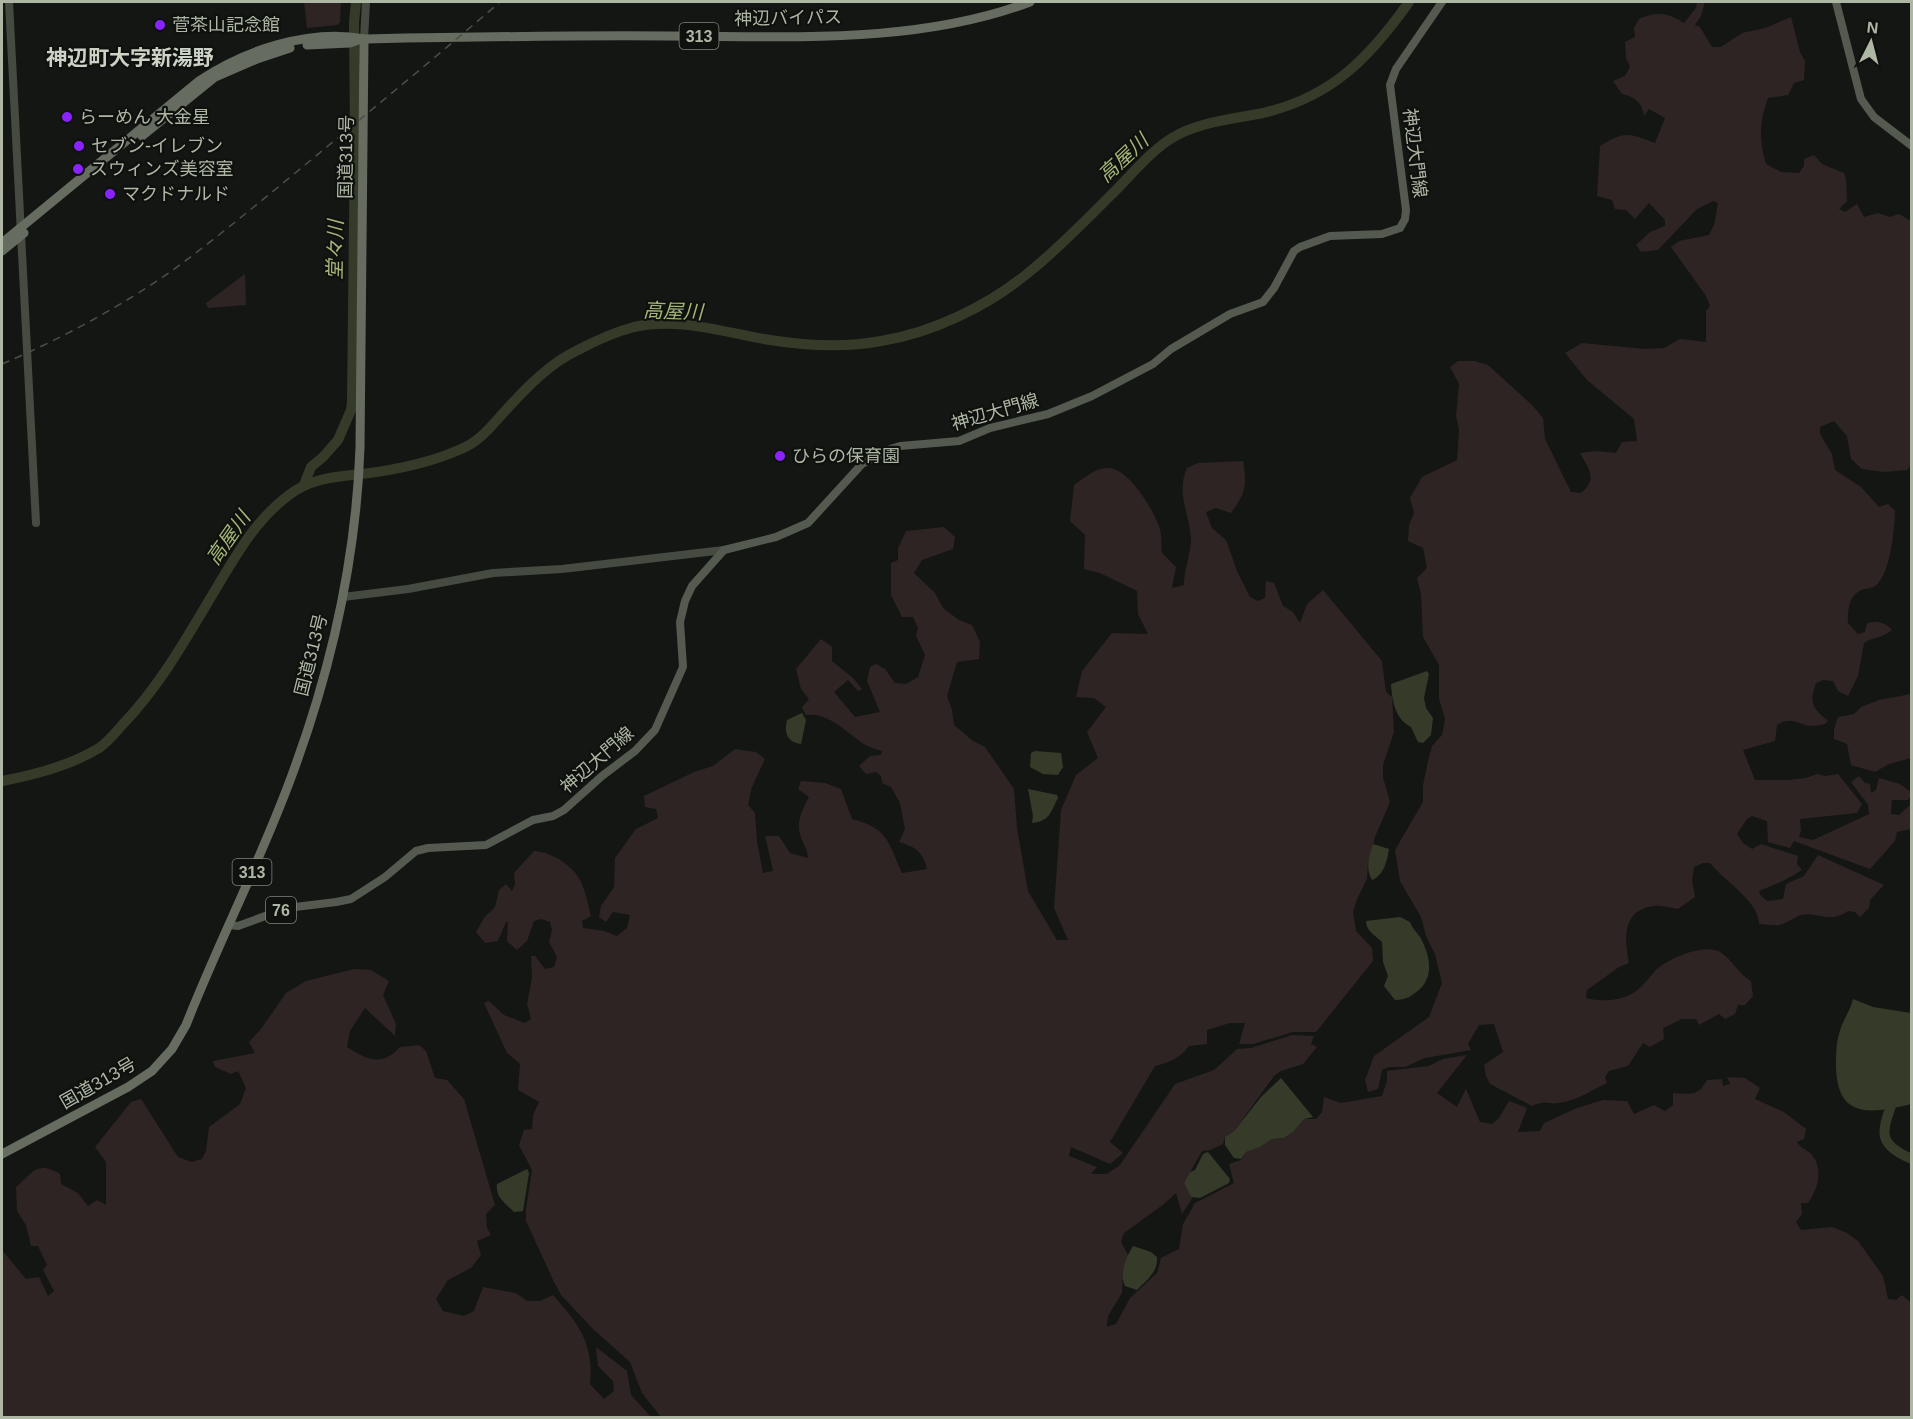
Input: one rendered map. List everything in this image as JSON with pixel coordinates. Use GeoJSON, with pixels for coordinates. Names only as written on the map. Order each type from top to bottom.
{"type":"FeatureCollection","features":[{"type":"Feature","properties":{"kind":"highway","name":"神辺バイパス"},"geometry":{"type":"LineString","coordinates":[[22,231],[212,73],[257,51],[288,42],[322,37],[356,39],[542,35],[842,35],[944,25],[986,16],[1030,2]]}},
{"type":"Feature","properties":{"kind":"highway","name":"国道313号"},"geometry":{"type":"LineString","coordinates":[[2,1154],[128,1087],[152,1071],[172,1049],[186,1025],[292,776],[326,673],[348,571],[360,452],[356,39]]}},
{"type":"Feature","properties":{"kind":"highway"},"geometry":{"type":"LineString","coordinates":[[2,243],[22,231]]}},
{"type":"Feature","properties":{"kind":"highway"},"geometry":{"type":"LineString","coordinates":[[2,251],[22,231]]}},
{"type":"Feature","properties":{"kind":"main road","name":"神辺大門線"},"geometry":{"type":"LineString","coordinates":[[229,925],[238,926],[287,908],[351,899],[385,877],[416,851],[428,848],[486,845],[533,820],[553,816],[564,810],[602,776],[635,751],[655,730],[683,667],[680,622],[685,601],[693,586],[724,550],[776,537],[808,523],[862,464],[890,449],[908,445],[959,441],[990,428],[1048,414],[1092,396],[1153,364],[1171,349],[1230,314],[1263,302],[1274,288],[1294,251],[1300,247],[1330,236],[1382,234],[1400,228],[1405,219],[1406,210],[1390,85],[1396,69],[1442,2]]}},
{"type":"Feature","properties":{"kind":"main road"},"geometry":{"type":"LineString","coordinates":[[1836,2],[1861,99],[1874,117],[1911,146]]}},
{"type":"Feature","properties":{"kind":"street"},"geometry":{"type":"LineString","coordinates":[[9,2],[36,523]]}},
{"type":"Feature","properties":{"kind":"street"},"geometry":{"type":"LineString","coordinates":[[356,39],[366,2]]}},
{"type":"Feature","properties":{"kind":"street"},"geometry":{"type":"LineString","coordinates":[[343,597],[408,589],[493,573],[562,569],[724,550]]}},
{"type":"Feature","properties":{"kind":"shaded area"},"geometry":{"type":"Polygon","coordinates":[[[304,2],[341,2],[340,22],[337,25],[307,28],[304,2]]]}},
{"type":"Feature","properties":{"kind":"shaded area"},"geometry":{"type":"Polygon","coordinates":[[[1697,2],[1705,2],[1701,16],[1695,25],[1700,27],[1712,47],[1721,47],[1742,33],[1765,28],[1791,17],[1800,52],[1805,61],[1804,80],[1794,83],[1788,95],[1768,98],[1761,131],[1766,164],[1781,172],[1799,173],[1804,166],[1804,159],[1814,155],[1822,164],[1844,173],[1847,201],[1839,209],[1845,212],[1857,204],[1864,217],[1878,213],[1890,217],[1899,214],[1911,221],[1911,465],[1907,470],[1884,472],[1862,469],[1851,459],[1847,436],[1834,421],[1820,427],[1820,434],[1832,454],[1835,470],[1861,487],[1879,507],[1888,504],[1895,511],[1891,551],[1885,572],[1875,586],[1861,590],[1853,596],[1848,618],[1848,623],[1858,634],[1865,632],[1867,623],[1871,622],[1884,624],[1892,630],[1864,643],[1858,676],[1848,696],[1838,691],[1833,681],[1823,680],[1816,683],[1813,704],[1828,721],[1825,724],[1810,726],[1794,721],[1784,721],[1777,725],[1775,741],[1743,750],[1755,780],[1788,780],[1817,774],[1825,776],[1838,774],[1862,804],[1857,813],[1800,819],[1799,837],[1813,840],[1869,814],[1868,805],[1851,782],[1859,776],[1865,783],[1870,784],[1871,793],[1876,790],[1879,778],[1900,784],[1911,792],[1908,800],[1892,800],[1891,814],[1899,815],[1911,804],[1911,829],[1897,832],[1895,841],[1870,869],[1794,841],[1790,848],[1768,842],[1767,821],[1752,816],[1747,819],[1737,834],[1743,843],[1752,849],[1761,844],[1798,856],[1797,864],[1802,870],[1759,891],[1767,901],[1783,899],[1786,884],[1804,876],[1818,855],[1884,885],[1870,900],[1869,908],[1860,917],[1855,912],[1848,911],[1835,917],[1808,914],[1783,924],[1759,924],[1753,907],[1747,899],[1710,863],[1694,867],[1692,880],[1695,897],[1678,909],[1654,906],[1636,913],[1631,919],[1626,935],[1629,963],[1619,967],[1587,990],[1586,998],[1609,1000],[1632,994],[1661,966],[1686,954],[1705,949],[1720,952],[1728,958],[1742,975],[1751,981],[1753,996],[1745,1005],[1738,1005],[1735,1014],[1725,1019],[1719,1014],[1699,1025],[1696,1019],[1682,1019],[1663,1028],[1664,1039],[1650,1047],[1643,1043],[1628,1066],[1609,1071],[1605,1077],[1607,1083],[1584,1095],[1565,1102],[1541,1103],[1532,1106],[1490,1084],[1484,1065],[1503,1052],[1494,1024],[1479,1025],[1468,1044],[1471,1050],[1425,1058],[1405,1067],[1389,1067],[1382,1070],[1378,1089],[1368,1092],[1365,1080],[1374,1056],[1429,1017],[1442,983],[1435,954],[1426,936],[1421,917],[1400,881],[1395,850],[1423,802],[1423,785],[1428,761],[1432,746],[1442,735],[1445,719],[1439,699],[1439,665],[1423,637],[1421,594],[1417,578],[1427,568],[1423,548],[1408,541],[1409,525],[1414,513],[1410,498],[1422,477],[1457,460],[1459,430],[1456,416],[1459,384],[1450,367],[1458,361],[1475,361],[1488,365],[1532,405],[1543,418],[1545,439],[1571,492],[1581,493],[1591,478],[1580,453],[1597,451],[1616,453],[1622,442],[1637,441],[1634,419],[1587,380],[1565,353],[1582,343],[1645,349],[1664,348],[1680,339],[1706,342],[1706,311],[1710,306],[1706,296],[1671,247],[1679,241],[1709,235],[1714,225],[1718,203],[1713,201],[1697,209],[1658,250],[1641,252],[1636,245],[1650,232],[1665,226],[1665,220],[1649,203],[1635,219],[1626,210],[1615,209],[1612,200],[1597,196],[1600,146],[1627,135],[1655,143],[1665,118],[1649,109],[1644,116],[1642,107],[1637,101],[1622,94],[1613,81],[1625,76],[1630,67],[1626,58],[1625,42],[1635,37],[1634,28],[1639,19],[1662,14],[1684,23],[1696,8],[1697,2]]]}},
{"type":"Feature","properties":{"kind":"shaded area"},"geometry":{"type":"Polygon","coordinates":[[[245,274],[246,305],[208,308],[206,303],[245,274]]]}},
{"type":"Feature","properties":{"kind":"shaded area"},"geometry":{"type":"Polygon","coordinates":[[[1243,461],[1244,488],[1240,500],[1231,513],[1216,508],[1206,512],[1212,528],[1226,540],[1237,571],[1250,597],[1258,601],[1265,598],[1266,581],[1274,583],[1283,606],[1293,612],[1300,623],[1307,604],[1323,590],[1382,661],[1386,692],[1392,697],[1394,732],[1383,765],[1383,777],[1390,802],[1375,837],[1368,863],[1367,879],[1353,912],[1356,931],[1372,948],[1373,961],[1316,1032],[1293,1032],[1253,1044],[1239,1044],[1245,1023],[1230,1023],[1207,1030],[1207,1044],[1189,1046],[1174,1059],[1155,1066],[1110,1142],[1123,1153],[1110,1164],[1071,1147],[1069,1156],[1097,1167],[1091,1174],[1107,1174],[1120,1165],[1175,1084],[1214,1070],[1237,1049],[1251,1048],[1292,1035],[1314,1036],[1311,1044],[1317,1047],[1303,1064],[1281,1071],[1274,1076],[1234,1131],[1225,1137],[1223,1144],[1202,1151],[1184,1183],[1192,1199],[1182,1214],[1176,1193],[1124,1233],[1121,1242],[1128,1255],[1123,1271],[1122,1293],[1108,1316],[1107,1327],[1116,1324],[1130,1298],[1157,1273],[1161,1258],[1179,1249],[1183,1224],[1195,1203],[1234,1183],[1229,1164],[1241,1160],[1246,1152],[1272,1139],[1284,1138],[1293,1132],[1304,1119],[1316,1119],[1322,1112],[1324,1097],[1341,1103],[1382,1096],[1387,1081],[1387,1071],[1429,1066],[1443,1059],[1467,1055],[1437,1093],[1457,1107],[1466,1089],[1480,1122],[1492,1124],[1499,1118],[1509,1101],[1527,1108],[1518,1132],[1540,1131],[1544,1123],[1577,1108],[1603,1100],[1627,1101],[1634,1114],[1654,1105],[1665,1111],[1673,1105],[1673,1093],[1697,1092],[1707,1080],[1722,1079],[1723,1086],[1730,1084],[1727,1077],[1745,1078],[1760,1088],[1755,1099],[1784,1112],[1806,1129],[1804,1139],[1797,1142],[1815,1160],[1818,1178],[1815,1191],[1808,1203],[1801,1203],[1802,1214],[1796,1222],[1801,1230],[1832,1227],[1847,1233],[1858,1241],[1883,1276],[1888,1299],[1896,1300],[1902,1295],[1911,1303],[1911,1417],[661,1417],[642,1393],[630,1362],[593,1329],[561,1295],[526,1221],[532,1170],[519,1145],[524,1130],[532,1129],[533,1115],[539,1102],[518,1090],[520,1064],[507,1053],[484,1003],[489,1001],[504,1015],[525,1023],[531,1019],[527,1004],[532,978],[531,956],[535,956],[545,969],[554,967],[557,957],[549,942],[552,930],[550,922],[541,919],[534,921],[527,941],[517,950],[507,941],[508,922],[498,941],[485,943],[476,932],[484,918],[495,907],[499,890],[506,884],[512,891],[515,884],[514,873],[534,851],[548,854],[568,865],[581,882],[591,916],[582,921],[583,928],[604,931],[617,936],[627,928],[630,915],[613,912],[606,922],[599,917],[601,906],[614,887],[615,858],[636,829],[658,818],[656,809],[645,807],[644,796],[694,772],[713,766],[735,749],[756,752],[765,759],[752,787],[748,805],[755,813],[763,873],[773,871],[765,836],[779,836],[790,853],[808,858],[799,825],[802,810],[809,797],[798,789],[801,781],[825,783],[841,789],[852,819],[880,832],[890,845],[902,873],[927,869],[918,851],[899,842],[905,829],[900,803],[891,787],[882,783],[881,776],[876,772],[866,774],[859,766],[870,756],[881,755],[882,751],[866,745],[830,720],[806,715],[802,707],[809,699],[801,689],[796,669],[821,639],[832,647],[832,661],[853,678],[862,689],[858,691],[848,680],[834,692],[855,717],[880,712],[867,681],[870,667],[876,664],[885,669],[895,683],[906,684],[918,677],[925,655],[916,636],[918,628],[913,617],[902,617],[891,595],[891,563],[898,560],[898,548],[906,531],[944,527],[955,537],[953,549],[922,560],[914,573],[935,593],[943,608],[959,620],[972,625],[980,642],[979,659],[957,662],[947,696],[954,725],[973,741],[985,747],[1014,789],[1017,828],[1028,891],[1057,940],[1068,940],[1054,908],[1061,810],[1076,775],[1098,758],[1087,732],[1106,707],[1094,698],[1076,697],[1082,671],[1112,633],[1148,634],[1138,614],[1137,591],[1100,573],[1084,569],[1085,535],[1070,521],[1074,485],[1103,468],[1115,470],[1132,482],[1140,491],[1157,521],[1161,532],[1162,553],[1176,567],[1172,588],[1184,585],[1191,544],[1183,494],[1187,468],[1198,463],[1243,461]]]}},
{"type":"Feature","properties":{"kind":"shaded area"},"geometry":{"type":"Polygon","coordinates":[[[1427,671],[1429,674],[1424,698],[1426,708],[1433,718],[1431,735],[1423,743],[1418,742],[1411,727],[1398,714],[1391,684],[1427,671]]]}},
{"type":"Feature","properties":{"kind":"shaded area"},"geometry":{"type":"Polygon","coordinates":[[[1911,694],[1911,758],[1889,764],[1875,772],[1851,765],[1847,744],[1834,739],[1838,717],[1854,714],[1861,707],[1879,700],[1911,694]]]}},
{"type":"Feature","properties":{"kind":"shaded area"},"geometry":{"type":"Polygon","coordinates":[[[802,713],[806,720],[801,744],[790,739],[786,729],[787,720],[802,713]]]}},
{"type":"Feature","properties":{"kind":"shaded area"},"geometry":{"type":"Polygon","coordinates":[[[1035,751],[1061,753],[1063,767],[1058,775],[1043,774],[1030,767],[1031,753],[1035,751]]]}},
{"type":"Feature","properties":{"kind":"shaded area"},"geometry":{"type":"Polygon","coordinates":[[[1028,789],[1057,795],[1058,798],[1051,812],[1043,820],[1032,823],[1033,816],[1028,789]]]}},
{"type":"Feature","properties":{"kind":"shaded area"},"geometry":{"type":"Polygon","coordinates":[[[1373,844],[1389,849],[1382,871],[1372,880],[1368,866],[1373,844]]]}},
{"type":"Feature","properties":{"kind":"shaded area"},"geometry":{"type":"Polygon","coordinates":[[[1400,917],[1410,922],[1420,937],[1428,957],[1429,971],[1420,989],[1411,996],[1395,1000],[1384,986],[1388,976],[1383,962],[1382,942],[1369,930],[1366,921],[1400,917]]]}},
{"type":"Feature","properties":{"kind":"shaded area"},"geometry":{"type":"Polygon","coordinates":[[[354,969],[371,970],[389,981],[383,995],[396,1024],[395,1036],[365,1008],[350,1031],[347,1047],[368,1058],[375,1059],[387,1057],[400,1047],[419,1045],[426,1051],[435,1078],[447,1080],[464,1099],[495,1205],[486,1214],[487,1228],[491,1235],[477,1241],[481,1255],[471,1268],[448,1280],[436,1299],[443,1311],[464,1316],[474,1311],[483,1287],[516,1293],[527,1301],[540,1301],[553,1295],[583,1335],[590,1357],[590,1384],[604,1399],[614,1391],[613,1381],[598,1366],[596,1347],[627,1371],[631,1395],[651,1417],[2,1417],[2,1250],[26,1279],[39,1277],[48,1296],[54,1291],[43,1270],[47,1265],[38,1246],[31,1246],[26,1225],[17,1211],[16,1187],[35,1170],[45,1168],[60,1174],[61,1184],[78,1193],[88,1206],[97,1200],[106,1205],[106,1162],[95,1147],[131,1102],[141,1099],[178,1157],[192,1162],[202,1159],[206,1151],[209,1127],[240,1104],[246,1088],[238,1071],[231,1074],[215,1067],[213,1061],[255,1053],[249,1042],[286,993],[306,981],[354,969]]]}},
{"type":"Feature","properties":{"kind":"shaded area"},"geometry":{"type":"Polygon","coordinates":[[[1853,999],[1873,1007],[1911,1013],[1912,1103],[1893,1108],[1868,1110],[1849,1104],[1842,1095],[1836,1066],[1837,1046],[1840,1029],[1853,999]]]}},
{"type":"Feature","properties":{"kind":"shaded area"},"geometry":{"type":"Polygon","coordinates":[[[1281,1078],[1313,1117],[1304,1119],[1293,1132],[1284,1138],[1272,1139],[1246,1152],[1241,1159],[1234,1158],[1225,1145],[1225,1137],[1234,1131],[1261,1097],[1281,1078]]]}},
{"type":"Feature","properties":{"kind":"shaded area"},"geometry":{"type":"Polygon","coordinates":[[[1208,1152],[1230,1179],[1229,1183],[1200,1198],[1191,1197],[1184,1183],[1190,1172],[1195,1170],[1203,1154],[1208,1152]]]}},
{"type":"Feature","properties":{"kind":"shaded area"},"geometry":{"type":"Polygon","coordinates":[[[527,1169],[529,1173],[523,1211],[514,1212],[499,1196],[497,1184],[527,1169]]]}},
{"type":"Feature","properties":{"kind":"shaded area"},"geometry":{"type":"Polygon","coordinates":[[[1133,1246],[1151,1252],[1157,1257],[1154,1271],[1137,1290],[1125,1286],[1123,1281],[1123,1271],[1133,1246]]]}},
{"type":"Feature","properties":{"kind":"waterway","name":"堂々川"},"geometry":{"type":"LineString","coordinates":[[304,485],[311,467],[338,440],[351,410],[352,402],[356,2]]}},
{"type":"Feature","properties":{"kind":"waterway","name":"高屋川"},"geometry":{"type":"LineString","coordinates":[[2,781],[64,765],[99,748],[109,740],[151,692],[250,535],[278,504],[297,489],[324,479],[412,465],[468,446],[486,432],[548,369],[568,355],[598,340],[634,327],[651,324],[686,325],[784,342],[840,345],[900,337],[939,325],[977,307],[1012,285],[1039,264],[1147,158],[1172,138],[1193,128],[1287,106],[1329,86],[1363,58],[1409,2]]}},
{"type":"Feature","properties":{"kind":"waterway"},"geometry":{"type":"LineString","coordinates":[[1894,1097],[1885,1127],[1887,1141],[1900,1153],[1912,1159]]}},
{"type":"Feature","properties":{"kind":"railway"},"geometry":{"type":"LineString","coordinates":[[2,364],[90,322],[173,270],[272,192],[500,2]]}},
{"type":"Feature","properties":{"kind":"place","name":"菅茶山記念館"},"geometry":{"type":"Point","coordinates":[160,25]}},
{"type":"Feature","properties":{"kind":"place","name":"らーめん 大金星"},"geometry":{"type":"Point","coordinates":[67,117]}},
{"type":"Feature","properties":{"kind":"place","name":"セブン-イレブン"},"geometry":{"type":"Point","coordinates":[79,146]}},
{"type":"Feature","properties":{"kind":"place","name":"スウィンズ美容室"},"geometry":{"type":"Point","coordinates":[78,169]}},
{"type":"Feature","properties":{"kind":"place","name":"マクドナルド"},"geometry":{"type":"Point","coordinates":[110,194]}},
{"type":"Feature","properties":{"kind":"place","name":"ひらの保育園"},"geometry":{"type":"Point","coordinates":[780,456]}},
{"type":"Feature","properties":{"kind":"district","name":"神辺町大字新湯野"},"geometry":{"type":"Point","coordinates":[130,57]}}]}
